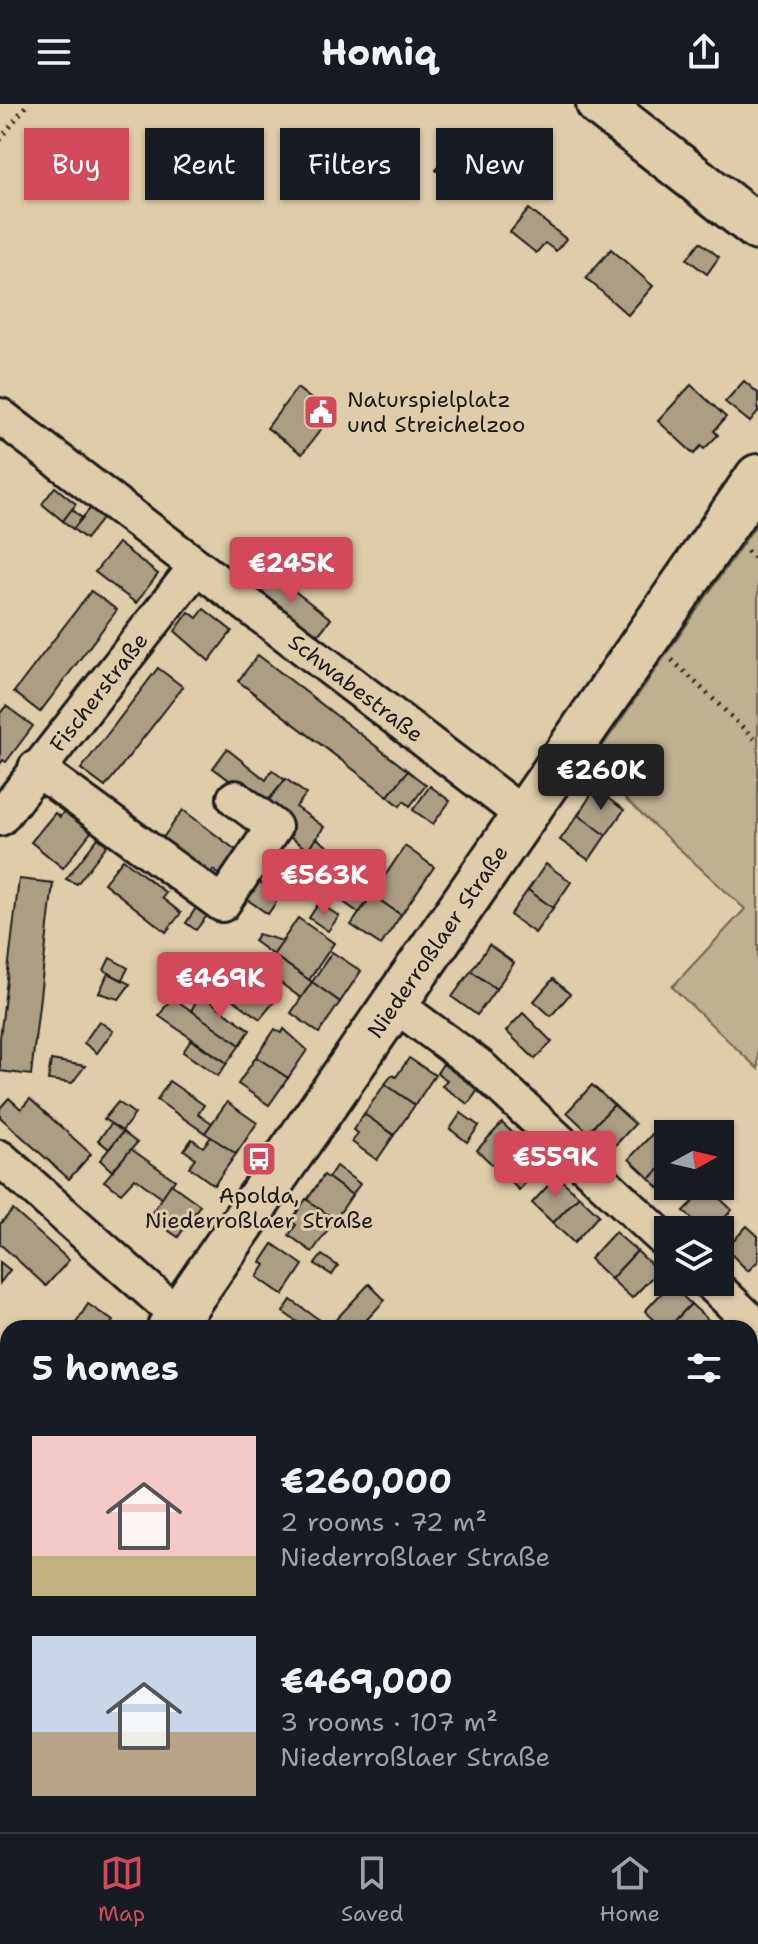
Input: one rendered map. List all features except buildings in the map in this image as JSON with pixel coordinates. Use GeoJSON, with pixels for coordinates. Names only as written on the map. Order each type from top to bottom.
{"type":"FeatureCollection","features":[{"type":"Feature","properties":{"kind":"main road"},"geometry":{"type":"LineString","coordinates":[[599,104],[758,228]]}},
{"type":"Feature","properties":{"kind":"main road","name":"Niederroßlaer Straße"},"geometry":{"type":"LineString","coordinates":[[179,1320],[392,1002],[758,477]]}},
{"type":"Feature","properties":{"kind":"street","name":"Schwabestraße"},"geometry":{"type":"LineString","coordinates":[[0,416],[523,815]]}},
{"type":"Feature","properties":{"kind":"street","name":"Fischerstraße"},"geometry":{"type":"LineString","coordinates":[[0,818],[196,567]]}},
{"type":"Feature","properties":{"kind":"street"},"geometry":{"type":"LineString","coordinates":[[36,768],[222,904],[274,827],[235,798]]}},
{"type":"Feature","properties":{"kind":"street"},"geometry":{"type":"LineString","coordinates":[[392,1002],[480,1067],[654,1230]]}},
{"type":"Feature","properties":{"kind":"street"},"geometry":{"type":"LineString","coordinates":[[0,1158],[165,1304],[172,1320]]}},
{"type":"Feature","properties":{"kind":"street"},"geometry":{"type":"LineString","coordinates":[[725,1296],[750,1320]]}},
{"type":"Feature","properties":{"kind":"path"},"geometry":{"type":"LineString","coordinates":[[0,140],[27,104]]}},
{"type":"Feature","properties":{"kind":"path"},"geometry":{"type":"LineString","coordinates":[[650,636],[758,742]]}},
{"type":"Feature","properties":{"kind":"shaded area"},"geometry":{"type":"Polygon","coordinates":[[[758,522],[758,1069],[672,987],[745,909],[589,766],[758,522]]]}},
{"type":"Feature","properties":{"kind":"place","name":"Naturspielplatz und Streichelzoo"},"geometry":{"type":"Point","coordinates":[321,412]}},
{"type":"Feature","properties":{"kind":"place","name":"Apolda, Niederroßlaer Straße"},"geometry":{"type":"Point","coordinates":[259,1159]}}]}
